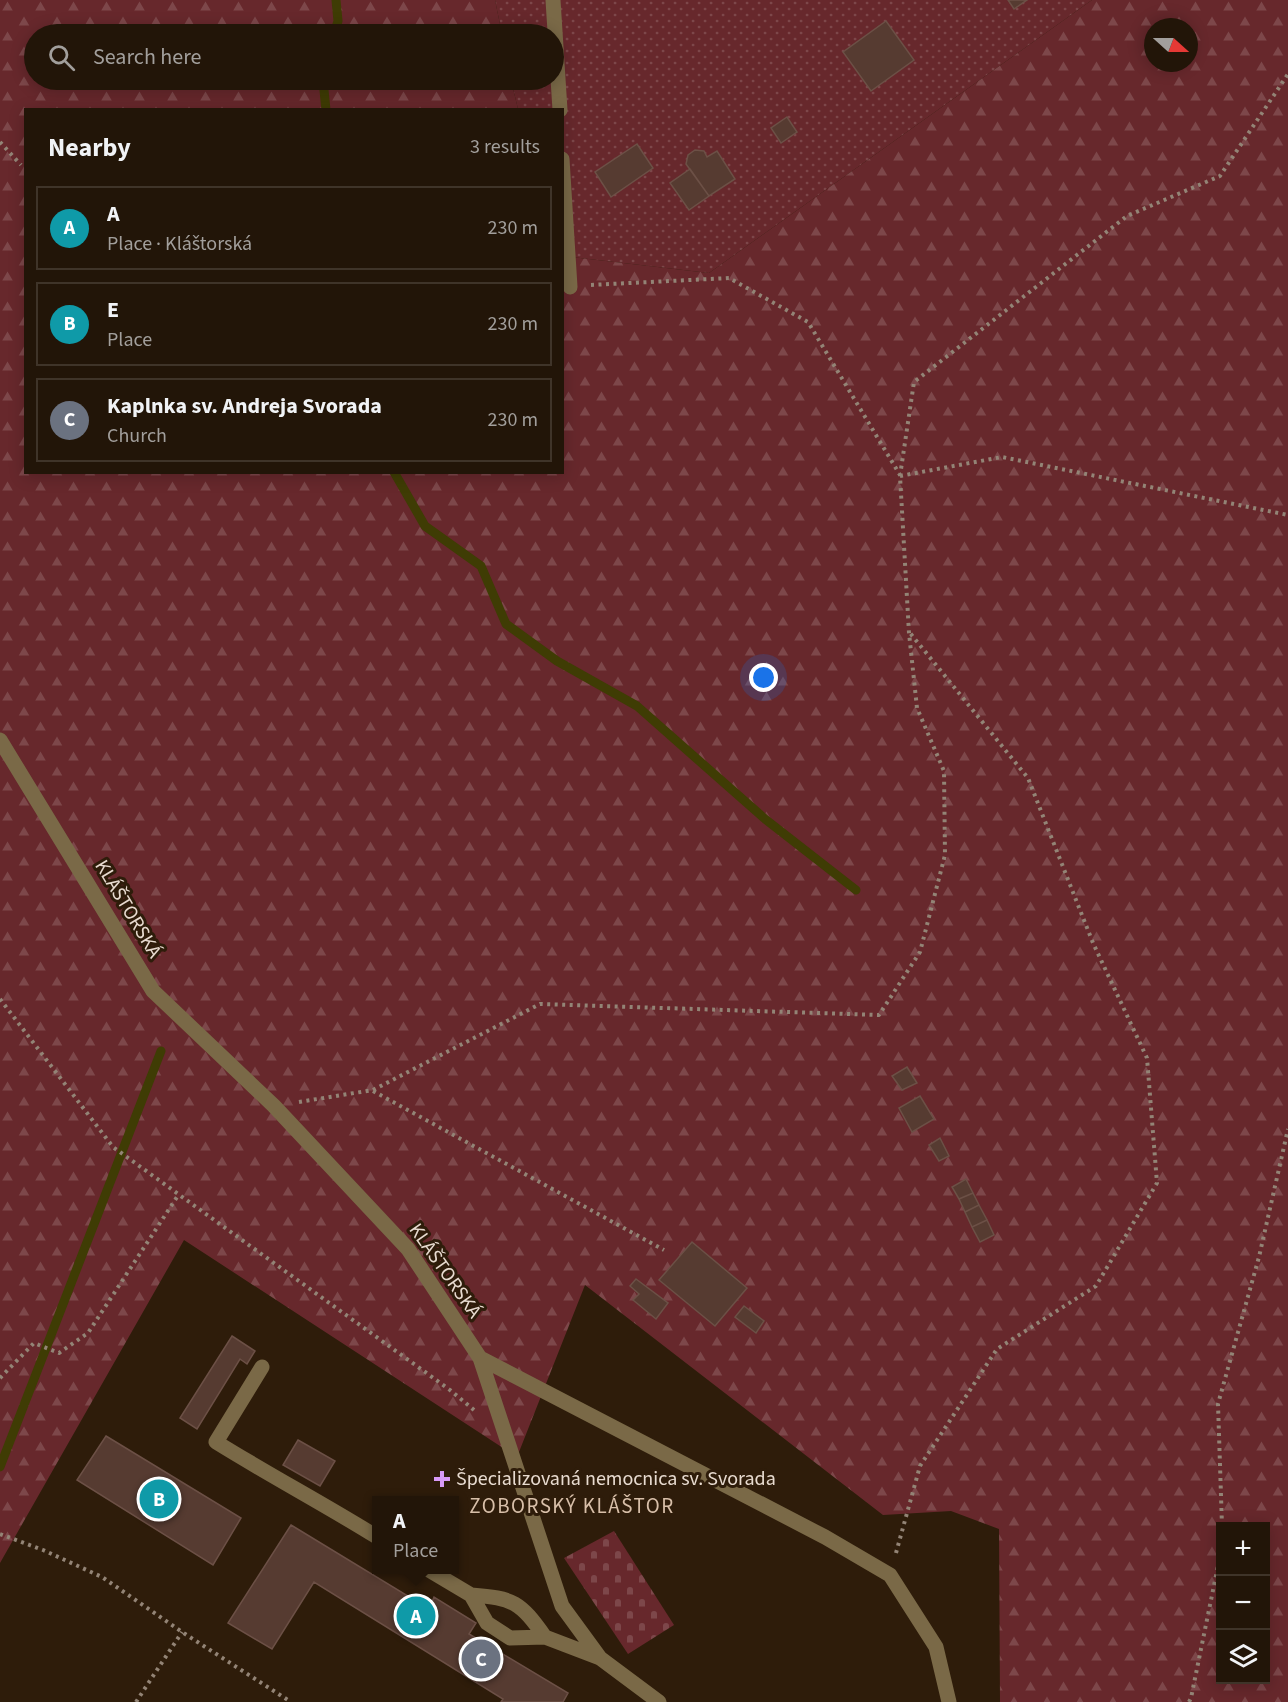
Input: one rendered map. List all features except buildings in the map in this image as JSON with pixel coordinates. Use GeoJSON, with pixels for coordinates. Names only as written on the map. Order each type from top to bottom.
{"type":"FeatureCollection","features":[{"type":"Feature","properties":{"kind":"street"},"geometry":{"type":"LineString","coordinates":[[554,0],[555,24]]}},
{"type":"Feature","properties":{"kind":"street"},"geometry":{"type":"LineString","coordinates":[[559,90],[560,108]]}},
{"type":"Feature","properties":{"kind":"street"},"geometry":{"type":"LineString","coordinates":[[564,191],[570,287]]}},
{"type":"Feature","properties":{"kind":"street","name":"KLÁŠTORSKÁ"},"geometry":{"type":"LineString","coordinates":[[0,740],[153,991],[274,1106],[408,1249],[480,1358],[825,1537],[890,1575],[936,1647],[949,1702]]}},
{"type":"Feature","properties":{"kind":"street"},"geometry":{"type":"LineString","coordinates":[[480,1358],[562,1606],[600,1658]]}},
{"type":"Feature","properties":{"kind":"street"},"geometry":{"type":"LineString","coordinates":[[262,1367],[216,1442],[261,1470],[315,1498],[372,1534]]}},
{"type":"Feature","properties":{"kind":"street"},"geometry":{"type":"LineString","coordinates":[[437,1574],[471,1595],[501,1597],[526,1611],[545,1637]]}},
{"type":"Feature","properties":{"kind":"street"},"geometry":{"type":"LineString","coordinates":[[471,1595],[487,1623],[510,1638],[545,1637],[600,1658],[659,1702]]}},
{"type":"Feature","properties":{"kind":"path"},"geometry":{"type":"LineString","coordinates":[[274,1106],[373,1090],[540,1004],[879,1015],[920,952],[945,855],[944,771],[917,708],[909,633],[900,476],[914,382],[1127,216],[1220,176],[1288,74]]}},
{"type":"Feature","properties":{"kind":"path"},"geometry":{"type":"LineString","coordinates":[[0,142],[21,165]]}},
{"type":"Feature","properties":{"kind":"path"},"geometry":{"type":"LineString","coordinates":[[570,287],[729,278],[808,322],[900,476]]}},
{"type":"Feature","properties":{"kind":"path"},"geometry":{"type":"LineString","coordinates":[[900,476],[1002,457],[1288,515]]}},
{"type":"Feature","properties":{"kind":"path"},"geometry":{"type":"LineString","coordinates":[[890,1575],[920,1466],[997,1349],[1096,1286],[1157,1183],[1147,1058],[1093,943],[1028,778],[909,633]]}},
{"type":"Feature","properties":{"kind":"path"},"geometry":{"type":"LineString","coordinates":[[0,999],[113,1147],[450,1390],[506,1437]]}},
{"type":"Feature","properties":{"kind":"path"},"geometry":{"type":"LineString","coordinates":[[373,1090],[664,1250]]}},
{"type":"Feature","properties":{"kind":"path"},"geometry":{"type":"LineString","coordinates":[[1222,1522],[1218,1404],[1259,1257],[1288,1129]]}},
{"type":"Feature","properties":{"kind":"path"},"geometry":{"type":"LineString","coordinates":[[0,1378],[34,1343],[59,1353],[88,1333],[179,1194]]}},
{"type":"Feature","properties":{"kind":"path"},"geometry":{"type":"LineString","coordinates":[[0,1534],[43,1550],[102,1578],[291,1702]]}},
{"type":"Feature","properties":{"kind":"path"},"geometry":{"type":"LineString","coordinates":[[1189,1702],[1217,1576]]}},
{"type":"Feature","properties":{"kind":"path"},"geometry":{"type":"LineString","coordinates":[[136,1702],[182,1632]]}},
{"type":"Feature","properties":{"kind":"green space"},"geometry":{"type":"Polygon","coordinates":[[[0,0],[495,0],[500,24],[24,24],[24,90],[513,90],[518,108],[24,108],[24,474],[564,474],[564,256],[709,273],[1092,0],[1288,0],[1288,1702],[1000,1702],[999,1529],[951,1511],[883,1515],[585,1285],[517,1457],[184,1240],[0,1563],[0,0]]]}},
{"type":"Feature","properties":{"kind":"green space"},"geometry":{"type":"Polygon","coordinates":[[[495,0],[1092,0],[709,273],[564,256],[564,108],[518,108],[513,90],[564,90],[564,24],[500,24],[495,0]]]}},
{"type":"Feature","properties":{"kind":"green space"},"geometry":{"type":"Polygon","coordinates":[[[614,1531],[674,1625],[628,1654],[564,1558],[614,1531]]]}},
{"type":"Feature","properties":{"kind":"waterway"},"geometry":{"type":"LineString","coordinates":[[336,0],[337,24]]}},
{"type":"Feature","properties":{"kind":"waterway"},"geometry":{"type":"LineString","coordinates":[[324,90],[326,108]]}},
{"type":"Feature","properties":{"kind":"waterway"},"geometry":{"type":"LineString","coordinates":[[395,474],[425,526],[481,566],[506,624],[557,661],[637,706],[765,819],[856,890]]}},
{"type":"Feature","properties":{"kind":"waterway"},"geometry":{"type":"LineString","coordinates":[[0,1467],[161,1051]]}},
{"type":"Feature","properties":{"kind":"place","name":"Špecializovaná nemocnica sv. Svorada"},"geometry":{"type":"Point","coordinates":[442,1479]}},
{"type":"Feature","properties":{"kind":"place","name":"E"},"geometry":{"type":"Point","coordinates":[159,1499]}},
{"type":"Feature","properties":{"kind":"place","name":"A"},"geometry":{"type":"Point","coordinates":[416,1616]}},
{"type":"Feature","properties":{"kind":"place","name":"Kaplnka sv. Andreja Svorada"},"geometry":{"type":"Point","coordinates":[481,1659]}},
{"type":"Feature","properties":{"kind":"district","name":"ZOBORSKÝ KLÁŠTOR"},"geometry":{"type":"Point","coordinates":[572,1506]}}]}
